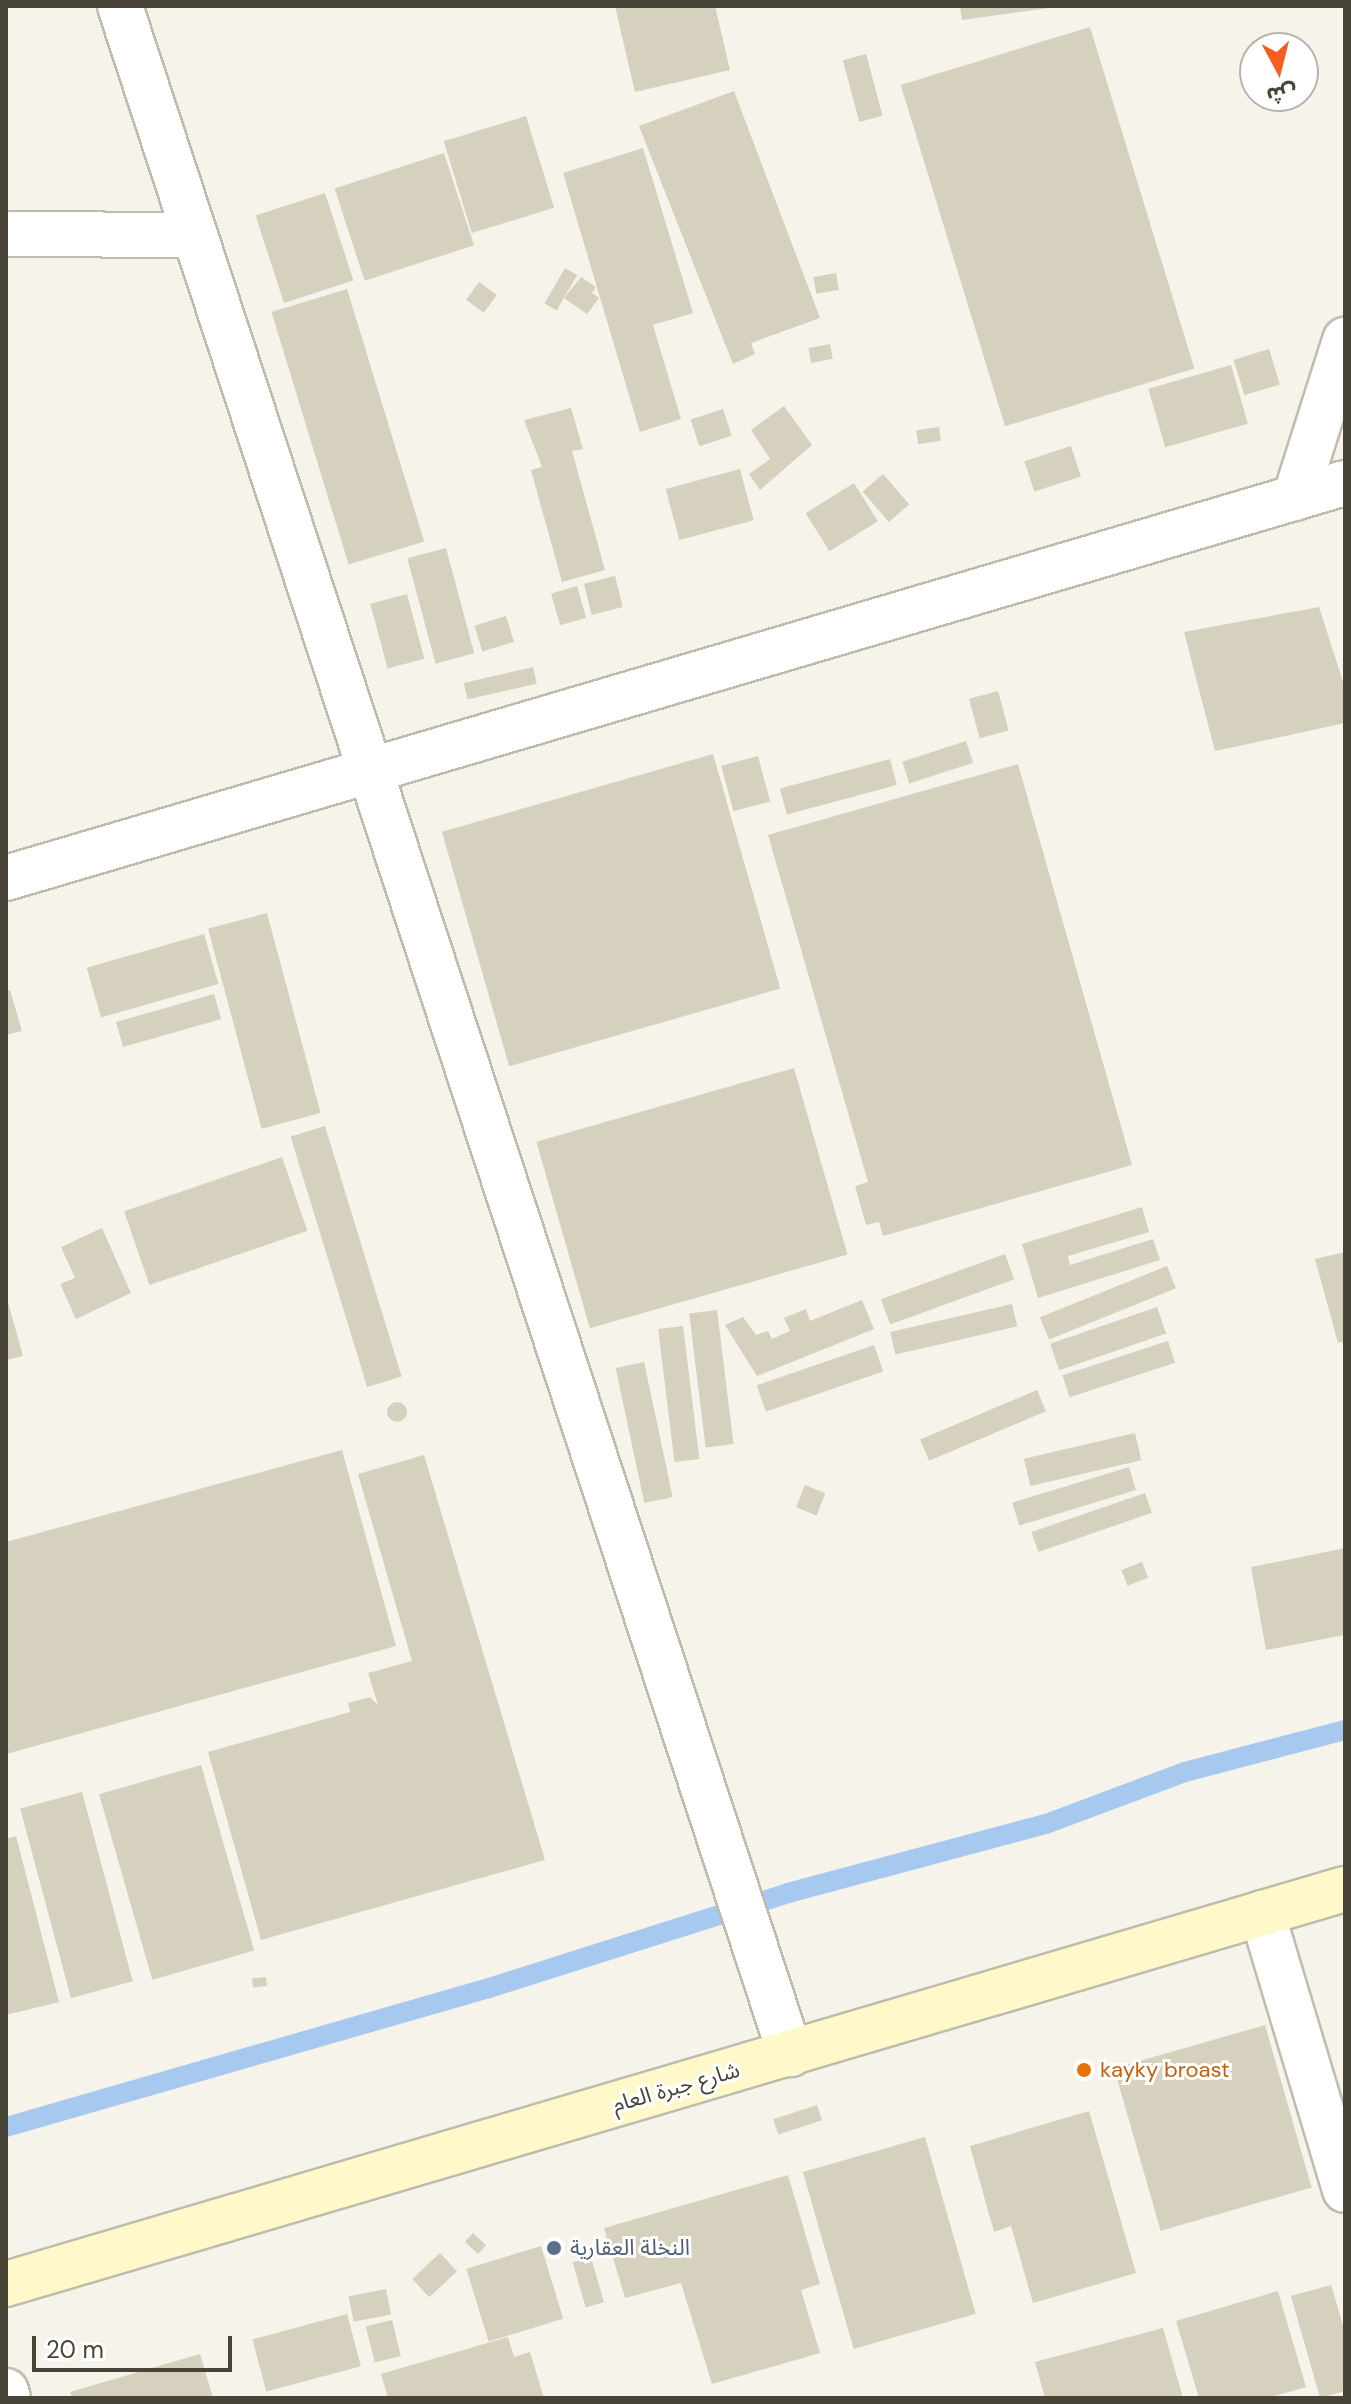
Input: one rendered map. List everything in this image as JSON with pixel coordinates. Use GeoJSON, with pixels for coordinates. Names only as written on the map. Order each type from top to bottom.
{"type":"FeatureCollection","features":[{"type":"Feature","properties":{"kind":"main road","name":"شارع جبرة العام"},"geometry":{"type":"LineString","coordinates":[[6,2284],[1345,1889]]}},
{"type":"Feature","properties":{"kind":"street"},"geometry":{"type":"LineString","coordinates":[[120,6],[366,768],[790,2054]]}},
{"type":"Feature","properties":{"kind":"street"},"geometry":{"type":"LineString","coordinates":[[6,234],[194,235]]}},
{"type":"Feature","properties":{"kind":"street"},"geometry":{"type":"LineString","coordinates":[[1295,498],[1345,340]]}},
{"type":"Feature","properties":{"kind":"street"},"geometry":{"type":"LineString","coordinates":[[6,878],[366,768],[1345,483]]}},
{"type":"Feature","properties":{"kind":"street"},"geometry":{"type":"LineString","coordinates":[[1262,1913],[1345,2190]]}},
{"type":"Feature","properties":{"kind":"street"},"geometry":{"type":"LineString","coordinates":[[6,2391],[8,2398]]}},
{"type":"Feature","properties":{"kind":"building"},"geometry":{"type":"Polygon","coordinates":[[[615,6],[715,6],[730,70],[635,92],[615,6]]]}},
{"type":"Feature","properties":{"kind":"building"},"geometry":{"type":"Polygon","coordinates":[[[960,6],[1049,6],[1049,8],[962,20],[960,6]]]}},
{"type":"Feature","properties":{"kind":"building"},"geometry":{"type":"Polygon","coordinates":[[[1090,27],[1194,368],[1005,426],[901,85],[1090,27]]]}},
{"type":"Feature","properties":{"kind":"building"},"geometry":{"type":"Polygon","coordinates":[[[866,54],[883,116],[859,122],[843,60],[866,54]]]}},
{"type":"Feature","properties":{"kind":"building"},"geometry":{"type":"Polygon","coordinates":[[[734,91],[820,318],[751,343],[755,354],[733,364],[639,126],[734,91]]]}},
{"type":"Feature","properties":{"kind":"building"},"geometry":{"type":"Polygon","coordinates":[[[526,116],[554,208],[472,233],[444,141],[526,116]]]}},
{"type":"Feature","properties":{"kind":"building"},"geometry":{"type":"Polygon","coordinates":[[[643,148],[693,313],[653,325],[681,419],[640,432],[563,173],[643,148]]]}},
{"type":"Feature","properties":{"kind":"building"},"geometry":{"type":"Polygon","coordinates":[[[444,153],[474,245],[365,281],[335,189],[444,153]]]}},
{"type":"Feature","properties":{"kind":"building"},"geometry":{"type":"Polygon","coordinates":[[[325,193],[353,280],[284,303],[256,216],[325,193]]]}},
{"type":"Feature","properties":{"kind":"building"},"geometry":{"type":"Polygon","coordinates":[[[565,268],[577,275],[557,311],[544,304],[565,268]]]}},
{"type":"Feature","properties":{"kind":"building"},"geometry":{"type":"Polygon","coordinates":[[[836,273],[839,290],[816,294],[813,277],[836,273]]]}},
{"type":"Feature","properties":{"kind":"building"},"geometry":{"type":"Polygon","coordinates":[[[581,277],[596,287],[592,293],[599,298],[587,314],[564,298],[581,277]]]}},
{"type":"Feature","properties":{"kind":"building"},"geometry":{"type":"Polygon","coordinates":[[[479,282],[497,295],[484,313],[466,300],[479,282]]]}},
{"type":"Feature","properties":{"kind":"building"},"geometry":{"type":"Polygon","coordinates":[[[347,289],[424,541],[349,565],[271,312],[347,289]]]}},
{"type":"Feature","properties":{"kind":"building"},"geometry":{"type":"Polygon","coordinates":[[[830,344],[833,359],[811,363],[808,348],[830,344]]]}},
{"type":"Feature","properties":{"kind":"building"},"geometry":{"type":"Polygon","coordinates":[[[1269,349],[1280,384],[1244,395],[1234,360],[1269,349]]]}},
{"type":"Feature","properties":{"kind":"building"},"geometry":{"type":"Polygon","coordinates":[[[1231,365],[1248,424],[1165,447],[1148,389],[1231,365]]]}},
{"type":"Feature","properties":{"kind":"building"},"geometry":{"type":"Polygon","coordinates":[[[784,406],[812,445],[760,490],[749,474],[770,459],[751,430],[784,406]]]}},
{"type":"Feature","properties":{"kind":"building"},"geometry":{"type":"Polygon","coordinates":[[[571,408],[583,449],[572,451],[605,570],[562,582],[531,470],[542,467],[524,420],[571,408]]]}},
{"type":"Feature","properties":{"kind":"building"},"geometry":{"type":"Polygon","coordinates":[[[723,409],[732,436],[699,446],[691,420],[723,409]]]}},
{"type":"Feature","properties":{"kind":"building"},"geometry":{"type":"Polygon","coordinates":[[[939,427],[941,441],[918,444],[916,430],[939,427]]]}},
{"type":"Feature","properties":{"kind":"building"},"geometry":{"type":"Polygon","coordinates":[[[1071,446],[1081,476],[1034,492],[1024,461],[1071,446]]]}},
{"type":"Feature","properties":{"kind":"building"},"geometry":{"type":"Polygon","coordinates":[[[740,469],[754,520],[679,540],[666,489],[740,469]]]}},
{"type":"Feature","properties":{"kind":"building"},"geometry":{"type":"Polygon","coordinates":[[[883,474],[909,504],[889,522],[863,492],[883,474]]]}},
{"type":"Feature","properties":{"kind":"building"},"geometry":{"type":"Polygon","coordinates":[[[854,483],[878,521],[830,551],[806,513],[854,483]]]}},
{"type":"Feature","properties":{"kind":"building"},"geometry":{"type":"Polygon","coordinates":[[[446,548],[474,653],[436,664],[407,558],[446,548]]]}},
{"type":"Feature","properties":{"kind":"building"},"geometry":{"type":"Polygon","coordinates":[[[615,576],[623,607],[592,615],[584,584],[615,576]]]}},
{"type":"Feature","properties":{"kind":"building"},"geometry":{"type":"Polygon","coordinates":[[[577,586],[586,618],[560,625],[551,593],[577,586]]]}},
{"type":"Feature","properties":{"kind":"building"},"geometry":{"type":"Polygon","coordinates":[[[407,594],[424,659],[388,669],[370,604],[407,594]]]}},
{"type":"Feature","properties":{"kind":"building"},"geometry":{"type":"Polygon","coordinates":[[[1319,607],[1345,688],[1345,723],[1215,751],[1184,632],[1319,607]]]}},
{"type":"Feature","properties":{"kind":"building"},"geometry":{"type":"Polygon","coordinates":[[[506,616],[514,642],[482,651],[474,626],[506,616]]]}},
{"type":"Feature","properties":{"kind":"building"},"geometry":{"type":"Polygon","coordinates":[[[533,667],[537,684],[468,700],[464,683],[533,667]]]}},
{"type":"Feature","properties":{"kind":"building"},"geometry":{"type":"Polygon","coordinates":[[[998,691],[1009,731],[980,738],[969,699],[998,691]]]}},
{"type":"Feature","properties":{"kind":"building"},"geometry":{"type":"Polygon","coordinates":[[[966,741],[973,763],[909,784],[902,762],[966,741]]]}},
{"type":"Feature","properties":{"kind":"building"},"geometry":{"type":"Polygon","coordinates":[[[713,754],[780,989],[509,1066],[442,832],[713,754]]]}},
{"type":"Feature","properties":{"kind":"building"},"geometry":{"type":"Polygon","coordinates":[[[758,756],[770,801],[733,811],[721,766],[758,756]]]}},
{"type":"Feature","properties":{"kind":"building"},"geometry":{"type":"Polygon","coordinates":[[[890,759],[897,785],[787,815],[780,789],[890,759]]]}},
{"type":"Feature","properties":{"kind":"building"},"geometry":{"type":"Polygon","coordinates":[[[1018,764],[1132,1165],[883,1236],[879,1222],[866,1225],[855,1186],[868,1182],[768,835],[1018,764]]]}},
{"type":"Feature","properties":{"kind":"building"},"geometry":{"type":"Polygon","coordinates":[[[267,913],[321,1113],[262,1129],[208,929],[267,913]]]}},
{"type":"Feature","properties":{"kind":"building"},"geometry":{"type":"Polygon","coordinates":[[[204,934],[218,984],[101,1018],[87,968],[204,934]]]}},
{"type":"Feature","properties":{"kind":"building"},"geometry":{"type":"Polygon","coordinates":[[[10,990],[22,1031],[6,1035],[6,991],[10,990]]]}},
{"type":"Feature","properties":{"kind":"building"},"geometry":{"type":"Polygon","coordinates":[[[214,994],[221,1019],[123,1047],[116,1022],[214,994]]]}},
{"type":"Feature","properties":{"kind":"building"},"geometry":{"type":"Polygon","coordinates":[[[794,1068],[847,1254],[590,1328],[536,1142],[794,1068]]]}},
{"type":"Feature","properties":{"kind":"building"},"geometry":{"type":"Polygon","coordinates":[[[325,1126],[402,1377],[367,1387],[291,1137],[325,1126]]]}},
{"type":"Feature","properties":{"kind":"building"},"geometry":{"type":"Polygon","coordinates":[[[282,1157],[307,1231],[149,1285],[124,1211],[282,1157]]]}},
{"type":"Feature","properties":{"kind":"building"},"geometry":{"type":"Polygon","coordinates":[[[1142,1207],[1149,1232],[1068,1256],[1070,1265],[1153,1239],[1160,1260],[1038,1298],[1022,1244],[1142,1207]]]}},
{"type":"Feature","properties":{"kind":"building"},"geometry":{"type":"Polygon","coordinates":[[[102,1228],[131,1293],[76,1319],[60,1284],[75,1278],[61,1247],[102,1228]]]}},
{"type":"Feature","properties":{"kind":"building"},"geometry":{"type":"Polygon","coordinates":[[[1345,1252],[1345,1341],[1338,1343],[1315,1259],[1345,1252]]]}},
{"type":"Feature","properties":{"kind":"building"},"geometry":{"type":"Polygon","coordinates":[[[1005,1254],[1014,1279],[890,1325],[881,1299],[1005,1254]]]}},
{"type":"Feature","properties":{"kind":"building"},"geometry":{"type":"Polygon","coordinates":[[[1167,1266],[1176,1288],[1049,1340],[1040,1317],[1167,1266]]]}},
{"type":"Feature","properties":{"kind":"building"},"geometry":{"type":"Polygon","coordinates":[[[6,1295],[23,1356],[6,1360],[6,1295]]]}},
{"type":"Feature","properties":{"kind":"building"},"geometry":{"type":"Polygon","coordinates":[[[862,1300],[874,1329],[757,1376],[725,1325],[743,1317],[756,1335],[768,1331],[772,1339],[790,1331],[784,1318],[806,1309],[810,1321],[862,1300]]]}},
{"type":"Feature","properties":{"kind":"building"},"geometry":{"type":"Polygon","coordinates":[[[1012,1304],[1017,1326],[895,1355],[890,1332],[1012,1304]]]}},
{"type":"Feature","properties":{"kind":"building"},"geometry":{"type":"Polygon","coordinates":[[[1157,1307],[1166,1333],[1059,1370],[1050,1344],[1157,1307]]]}},
{"type":"Feature","properties":{"kind":"building"},"geometry":{"type":"Polygon","coordinates":[[[717,1310],[733,1444],[706,1447],[689,1313],[717,1310]]]}},
{"type":"Feature","properties":{"kind":"building"},"geometry":{"type":"Polygon","coordinates":[[[683,1326],[699,1459],[675,1462],[658,1329],[683,1326]]]}},
{"type":"Feature","properties":{"kind":"building"},"geometry":{"type":"Polygon","coordinates":[[[1168,1341],[1175,1363],[1070,1397],[1062,1375],[1168,1341]]]}},
{"type":"Feature","properties":{"kind":"building"},"geometry":{"type":"Polygon","coordinates":[[[874,1345],[883,1371],[766,1412],[757,1385],[874,1345]]]}},
{"type":"Feature","properties":{"kind":"building"},"geometry":{"type":"Polygon","coordinates":[[[644,1362],[673,1497],[644,1503],[616,1368],[644,1362]]]}},
{"type":"Feature","properties":{"kind":"building"},"geometry":{"type":"Polygon","coordinates":[[[1037,1390],[1046,1411],[929,1461],[920,1440],[1037,1390]]]}},
{"type":"Feature","properties":{"kind":"building"},"geometry":{"type":"Polygon","coordinates":[[[397,1402],[404,1405],[407,1412],[404,1419],[397,1422],[390,1419],[387,1412],[390,1405],[397,1402]]]}},
{"type":"Feature","properties":{"kind":"building"},"geometry":{"type":"Polygon","coordinates":[[[1135,1433],[1141,1460],[1030,1486],[1024,1459],[1135,1433]]]}},
{"type":"Feature","properties":{"kind":"building"},"geometry":{"type":"Polygon","coordinates":[[[342,1450],[396,1646],[6,1754],[6,1542],[342,1450]]]}},
{"type":"Feature","properties":{"kind":"building"},"geometry":{"type":"Polygon","coordinates":[[[424,1455],[545,1860],[261,1940],[208,1752],[350,1712],[348,1703],[370,1697],[378,1705],[368,1673],[412,1661],[358,1474],[424,1455]]]}},
{"type":"Feature","properties":{"kind":"building"},"geometry":{"type":"Polygon","coordinates":[[[1129,1467],[1136,1490],[1019,1526],[1012,1503],[1129,1467]]]}},
{"type":"Feature","properties":{"kind":"building"},"geometry":{"type":"Polygon","coordinates":[[[805,1485],[825,1493],[816,1515],[796,1507],[805,1485]]]}},
{"type":"Feature","properties":{"kind":"building"},"geometry":{"type":"Polygon","coordinates":[[[1145,1493],[1152,1513],[1038,1552],[1032,1532],[1145,1493]]]}},
{"type":"Feature","properties":{"kind":"building"},"geometry":{"type":"Polygon","coordinates":[[[1345,1548],[1345,1635],[1266,1650],[1251,1567],[1345,1548]]]}},
{"type":"Feature","properties":{"kind":"building"},"geometry":{"type":"Polygon","coordinates":[[[1142,1562],[1148,1578],[1128,1586],[1121,1570],[1142,1562]]]}},
{"type":"Feature","properties":{"kind":"building"},"geometry":{"type":"Polygon","coordinates":[[[201,1765],[254,1951],[152,1980],[99,1794],[201,1765]]]}},
{"type":"Feature","properties":{"kind":"building"},"geometry":{"type":"Polygon","coordinates":[[[82,1792],[133,1981],[71,1998],[20,1809],[82,1792]]]}},
{"type":"Feature","properties":{"kind":"building"},"geometry":{"type":"Polygon","coordinates":[[[16,1836],[59,2002],[6,2015],[6,1839],[16,1836]]]}},
{"type":"Feature","properties":{"kind":"building"},"geometry":{"type":"Polygon","coordinates":[[[266,1977],[267,1986],[253,1987],[252,1978],[266,1977]]]}},
{"type":"Feature","properties":{"kind":"building"},"geometry":{"type":"Polygon","coordinates":[[[1265,2025],[1312,2187],[1161,2231],[1114,2068],[1265,2025]]]}},
{"type":"Feature","properties":{"kind":"building"},"geometry":{"type":"Polygon","coordinates":[[[817,2105],[822,2120],[778,2134],[773,2119],[817,2105]]]}},
{"type":"Feature","properties":{"kind":"building"},"geometry":{"type":"Polygon","coordinates":[[[1089,2111],[1136,2273],[1033,2303],[1011,2226],[994,2232],[970,2146],[1089,2111]]]}},
{"type":"Feature","properties":{"kind":"building"},"geometry":{"type":"Polygon","coordinates":[[[925,2137],[976,2314],[854,2349],[803,2172],[925,2137]]]}},
{"type":"Feature","properties":{"kind":"building"},"geometry":{"type":"Polygon","coordinates":[[[788,2175],[820,2284],[801,2290],[820,2353],[712,2384],[681,2283],[625,2298],[604,2228],[788,2175]]]}},
{"type":"Feature","properties":{"kind":"building"},"geometry":{"type":"Polygon","coordinates":[[[473,2233],[486,2245],[478,2254],[465,2242],[473,2233]]]}},
{"type":"Feature","properties":{"kind":"building"},"geometry":{"type":"Polygon","coordinates":[[[541,2246],[563,2319],[489,2341],[466,2269],[541,2246]]]}},
{"type":"Feature","properties":{"kind":"building"},"geometry":{"type":"Polygon","coordinates":[[[440,2253],[457,2271],[429,2297],[412,2279],[440,2253]]]}},
{"type":"Feature","properties":{"kind":"building"},"geometry":{"type":"Polygon","coordinates":[[[591,2257],[604,2302],[586,2307],[573,2262],[591,2257]]]}},
{"type":"Feature","properties":{"kind":"building"},"geometry":{"type":"Polygon","coordinates":[[[1331,2285],[1345,2332],[1345,2391],[1320,2398],[1291,2296],[1331,2285]]]}},
{"type":"Feature","properties":{"kind":"building"},"geometry":{"type":"Polygon","coordinates":[[[386,2289],[391,2315],[354,2322],[349,2296],[386,2289]]]}},
{"type":"Feature","properties":{"kind":"building"},"geometry":{"type":"Polygon","coordinates":[[[1278,2291],[1306,2387],[1267,2398],[1199,2398],[1176,2321],[1278,2291]]]}},
{"type":"Feature","properties":{"kind":"building"},"geometry":{"type":"Polygon","coordinates":[[[347,2314],[361,2366],[266,2392],[252,2339],[347,2314]]]}},
{"type":"Feature","properties":{"kind":"building"},"geometry":{"type":"Polygon","coordinates":[[[392,2320],[401,2356],[375,2362],[366,2327],[392,2320]]]}},
{"type":"Feature","properties":{"kind":"building"},"geometry":{"type":"Polygon","coordinates":[[[1163,2328],[1183,2398],[1045,2398],[1035,2362],[1163,2328]]]}},
{"type":"Feature","properties":{"kind":"building"},"geometry":{"type":"Polygon","coordinates":[[[508,2337],[514,2357],[530,2352],[544,2398],[388,2398],[381,2374],[508,2337]]]}},
{"type":"Feature","properties":{"kind":"building"},"geometry":{"type":"Polygon","coordinates":[[[200,2354],[213,2398],[72,2398],[70,2392],[200,2354]]]}},
{"type":"Feature","properties":{"kind":"waterway"},"geometry":{"type":"LineString","coordinates":[[6,2127],[489,1988],[788,1893],[1046,1824],[1185,1772],[1345,1730]]}},
{"type":"Feature","properties":{"kind":"place","name":"kayky broast"},"geometry":{"type":"Point","coordinates":[1084,2070]}},
{"type":"Feature","properties":{"kind":"place","name":"النخلة العقارية"},"geometry":{"type":"Point","coordinates":[554,2248]}}]}
